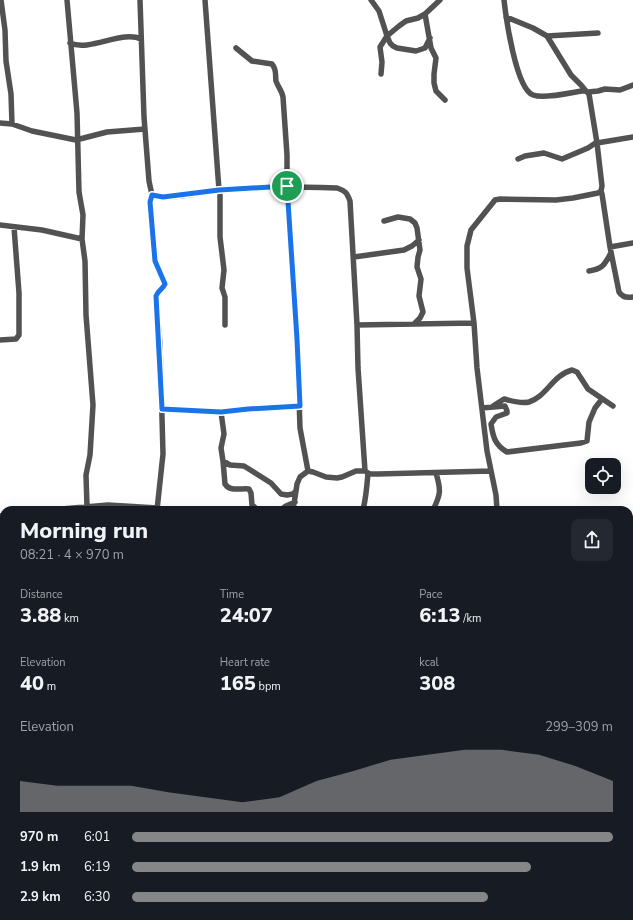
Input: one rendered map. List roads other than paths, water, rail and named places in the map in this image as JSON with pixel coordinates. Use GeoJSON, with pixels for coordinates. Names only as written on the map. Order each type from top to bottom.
{"type":"FeatureCollection","features":[{"type":"Feature","properties":{"kind":"street"},"geometry":{"type":"LineString","coordinates":[[1,0],[11,94],[12,124]]}},
{"type":"Feature","properties":{"kind":"street"},"geometry":{"type":"LineString","coordinates":[[67,0],[77,113],[76,140],[79,192],[83,215],[82,239],[85,261],[86,314],[93,405],[90,455],[86,475],[87,506]]}},
{"type":"Feature","properties":{"kind":"street"},"geometry":{"type":"LineString","coordinates":[[140,0],[144,129],[149,181],[152,195],[150,202],[155,261],[165,284],[156,296],[163,454],[157,506]]}},
{"type":"Feature","properties":{"kind":"street"},"geometry":{"type":"LineString","coordinates":[[206,0],[219,190],[220,236],[224,270],[222,288],[225,298],[225,325]]}},
{"type":"Feature","properties":{"kind":"street"},"geometry":{"type":"LineString","coordinates":[[371,0],[379,11],[390,44],[393,46],[416,51],[425,48],[430,38]]}},
{"type":"Feature","properties":{"kind":"street"},"geometry":{"type":"LineString","coordinates":[[381,74],[382,62],[380,48],[387,36],[406,21],[418,18],[425,14],[440,0]]}},
{"type":"Feature","properties":{"kind":"street"},"geometry":{"type":"LineString","coordinates":[[504,2],[517,69],[529,94],[542,97],[605,89],[620,90],[633,85]]}},
{"type":"Feature","properties":{"kind":"street"},"geometry":{"type":"LineString","coordinates":[[425,14],[431,48],[436,58],[434,83],[436,91],[445,100]]}},
{"type":"Feature","properties":{"kind":"street"},"geometry":{"type":"LineString","coordinates":[[506,17],[537,30],[547,36],[571,75],[591,98],[602,182],[601,191],[619,292],[620,295],[628,298],[633,297]]}},
{"type":"Feature","properties":{"kind":"street"},"geometry":{"type":"LineString","coordinates":[[547,36],[598,34]]}},
{"type":"Feature","properties":{"kind":"street"},"geometry":{"type":"LineString","coordinates":[[70,43],[79,46],[113,39],[135,37],[141,39]]}},
{"type":"Feature","properties":{"kind":"street"},"geometry":{"type":"LineString","coordinates":[[0,51],[6,46]]}},
{"type":"Feature","properties":{"kind":"street"},"geometry":{"type":"LineString","coordinates":[[236,48],[252,61],[272,64],[276,70],[276,83],[282,91],[297,339],[300,428],[308,472]]}},
{"type":"Feature","properties":{"kind":"street"},"geometry":{"type":"LineString","coordinates":[[0,123],[12,124],[32,131],[76,140],[107,132],[144,129]]}},
{"type":"Feature","properties":{"kind":"street"},"geometry":{"type":"LineString","coordinates":[[518,159],[525,156],[544,153],[562,158],[597,143],[633,137]]}},
{"type":"Feature","properties":{"kind":"street"},"geometry":{"type":"LineString","coordinates":[[152,195],[163,197],[219,190],[287,186],[337,188],[348,193],[350,201],[354,257],[358,368],[367,472],[367,490],[363,506]]}},
{"type":"Feature","properties":{"kind":"street"},"geometry":{"type":"LineString","coordinates":[[497,506],[477,368],[474,323],[467,268],[467,246],[471,230],[495,200],[556,200],[573,198],[601,191]]}},
{"type":"Feature","properties":{"kind":"street"},"geometry":{"type":"LineString","coordinates":[[384,221],[398,218],[410,219],[415,222],[420,250],[417,267],[420,279],[419,296],[423,312],[414,324]]}},
{"type":"Feature","properties":{"kind":"street"},"geometry":{"type":"LineString","coordinates":[[0,225],[42,230],[82,239]]}},
{"type":"Feature","properties":{"kind":"street"},"geometry":{"type":"LineString","coordinates":[[0,340],[16,339],[19,335],[19,293],[14,227]]}},
{"type":"Feature","properties":{"kind":"street"},"geometry":{"type":"LineString","coordinates":[[354,257],[404,250],[419,240]]}},
{"type":"Feature","properties":{"kind":"street"},"geometry":{"type":"LineString","coordinates":[[610,247],[633,243]]}},
{"type":"Feature","properties":{"kind":"street"},"geometry":{"type":"LineString","coordinates":[[589,271],[597,270],[603,267],[611,253]]}},
{"type":"Feature","properties":{"kind":"street"},"geometry":{"type":"LineString","coordinates":[[357,325],[474,323]]}},
{"type":"Feature","properties":{"kind":"street"},"geometry":{"type":"LineString","coordinates":[[491,408],[504,399],[519,403],[529,402],[537,398],[555,380],[572,370],[577,372],[588,389],[613,406]]}},
{"type":"Feature","properties":{"kind":"street"},"geometry":{"type":"LineString","coordinates":[[482,408],[505,406],[507,413],[496,417],[491,424],[493,440],[507,452],[587,441],[589,422],[595,408],[602,398]]}},
{"type":"Feature","properties":{"kind":"street"},"geometry":{"type":"LineString","coordinates":[[162,409],[221,412],[300,406]]}},
{"type":"Feature","properties":{"kind":"street"},"geometry":{"type":"LineString","coordinates":[[221,412],[224,434],[221,448],[224,461],[225,484],[230,489],[249,489],[253,506]]}},
{"type":"Feature","properties":{"kind":"street"},"geometry":{"type":"LineString","coordinates":[[224,461],[230,465],[244,466],[272,483],[281,494],[287,495],[296,491]]}},
{"type":"Feature","properties":{"kind":"street"},"geometry":{"type":"LineString","coordinates":[[294,506],[296,484],[300,477],[308,472],[336,478],[356,471],[436,473],[491,471]]}},
{"type":"Feature","properties":{"kind":"street"},"geometry":{"type":"LineString","coordinates":[[435,506],[440,496],[436,473]]}},
{"type":"Feature","properties":{"kind":"street"},"geometry":{"type":"LineString","coordinates":[[286,506],[295,502]]}},
{"type":"Feature","properties":{"kind":"street"},"geometry":{"type":"LineString","coordinates":[[98,506],[120,506]]}}]}
